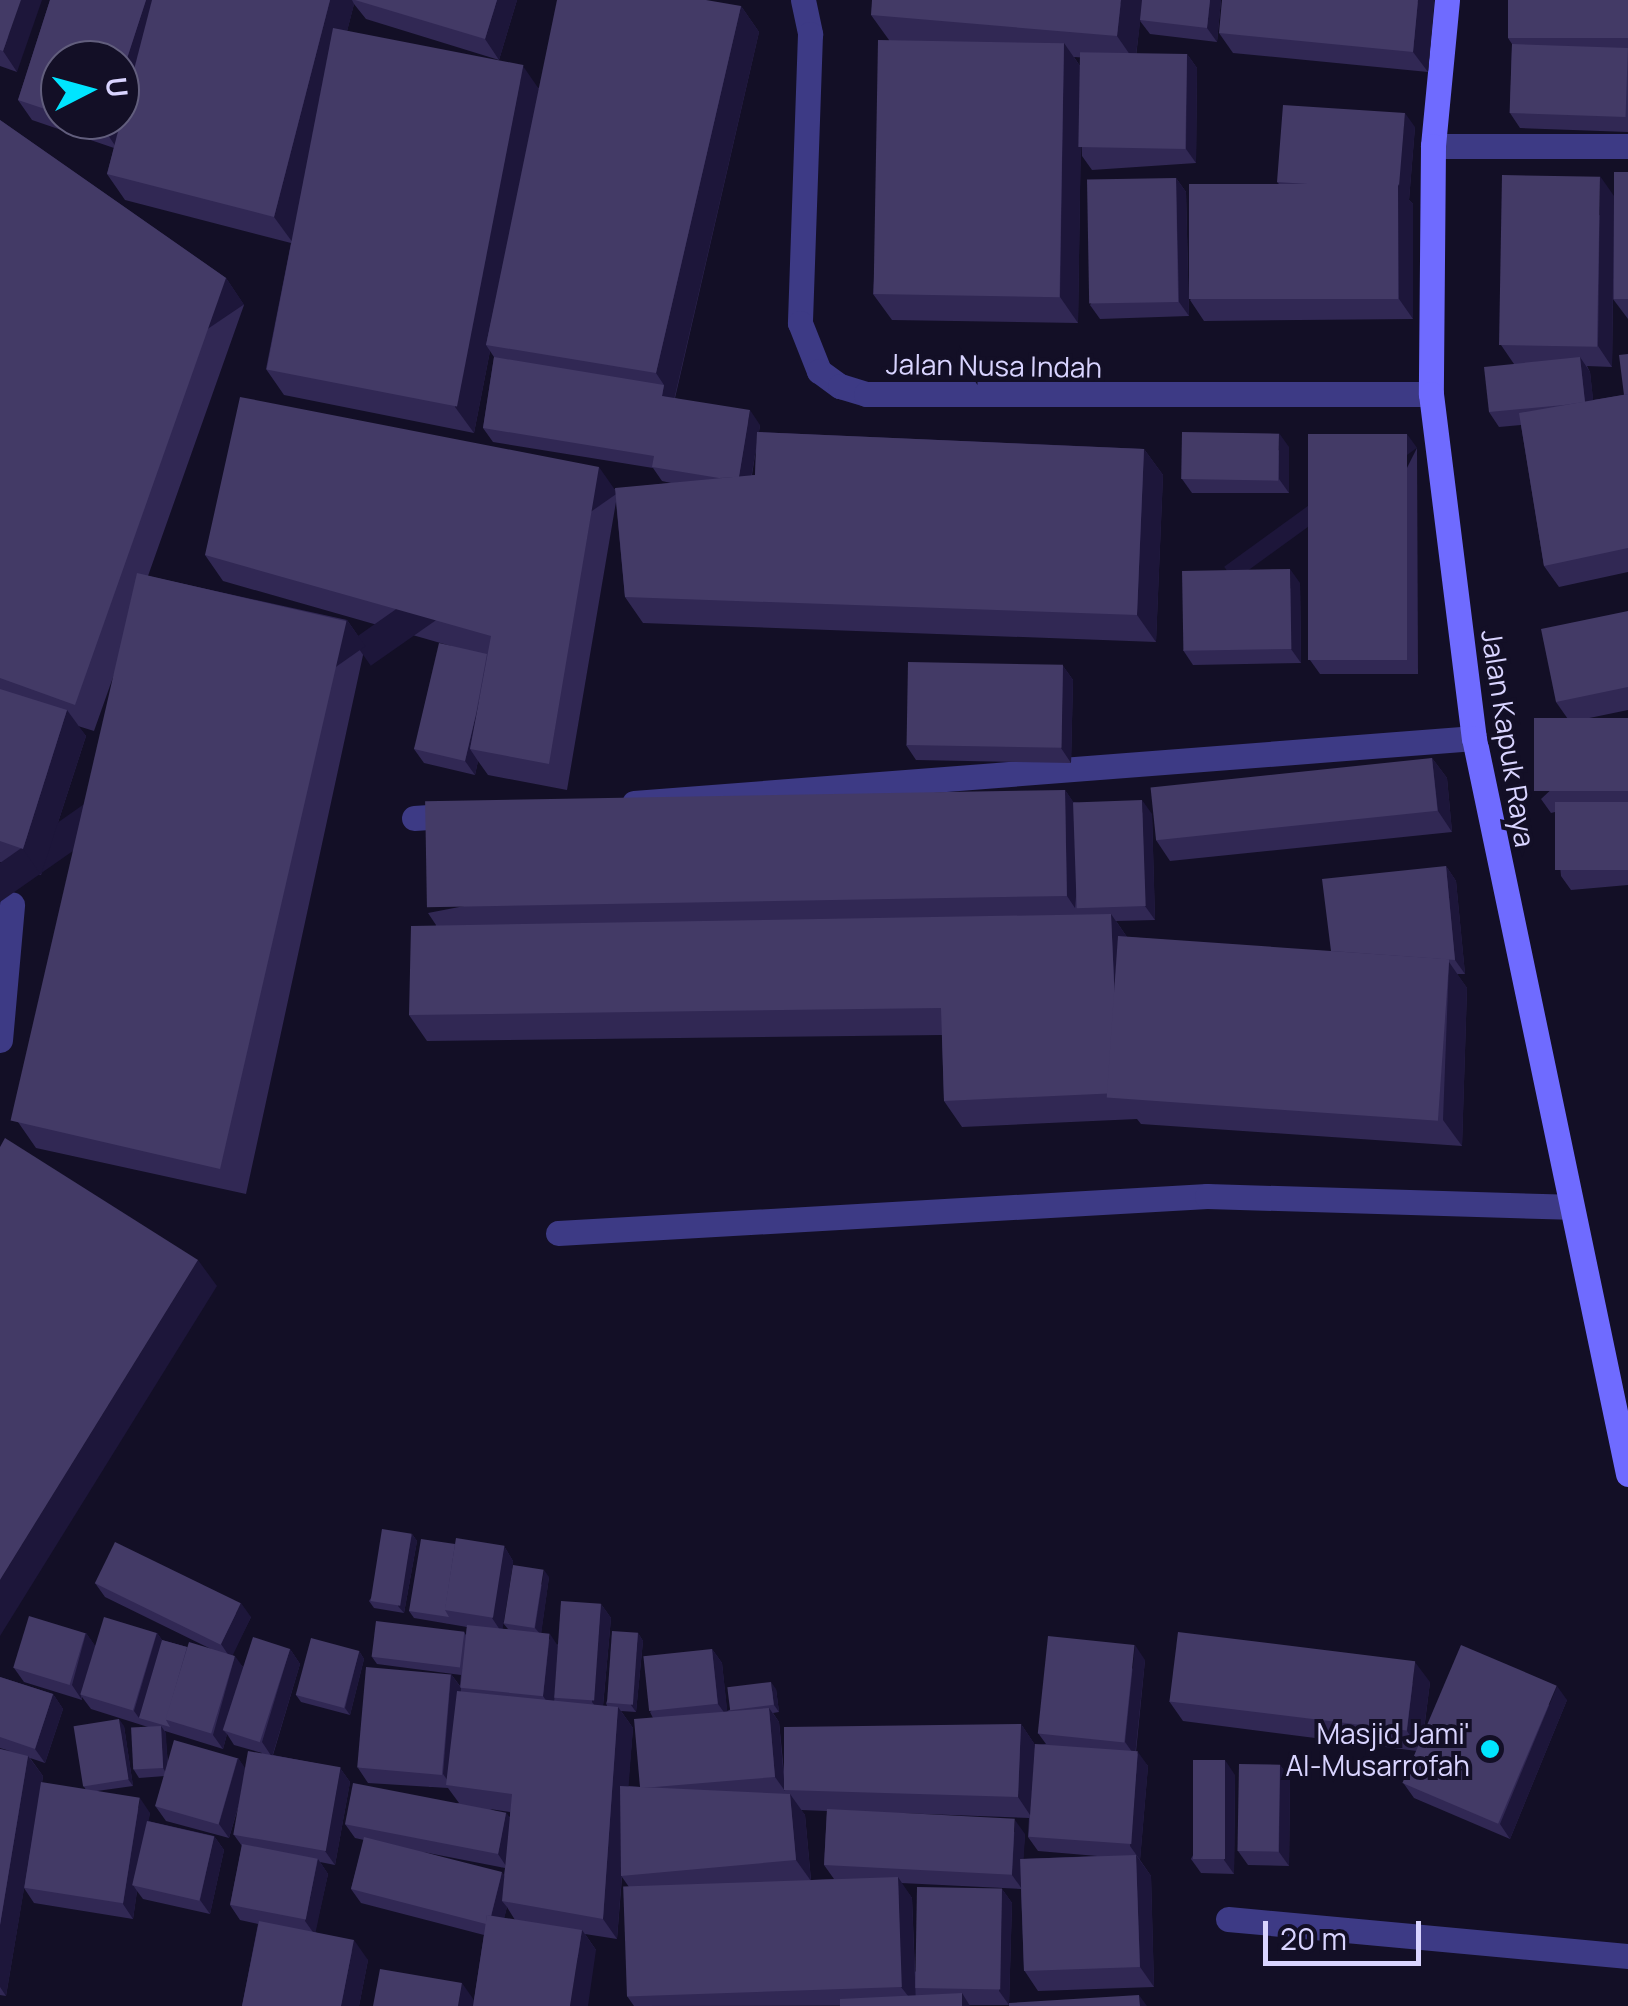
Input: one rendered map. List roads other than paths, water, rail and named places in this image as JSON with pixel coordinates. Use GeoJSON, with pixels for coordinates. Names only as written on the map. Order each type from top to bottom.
{"type":"FeatureCollection","features":[{"type":"Feature","properties":{"kind":"main road","name":"Jalan Kapuk Raya"},"geometry":{"type":"LineString","coordinates":[[1447,0],[1433,146],[1431,394],[1474,738],[1569,1207],[1628,1474]]}},
{"type":"Feature","properties":{"kind":"street","name":"Jalan Nusa Indah"},"geometry":{"type":"LineString","coordinates":[[803,0],[810,34],[800,323],[819,371],[840,386],[866,394],[1431,394]]}},
{"type":"Feature","properties":{"kind":"street"},"geometry":{"type":"LineString","coordinates":[[1433,146],[1628,146]]}},
{"type":"Feature","properties":{"kind":"street"},"geometry":{"type":"LineString","coordinates":[[608,805],[1474,738]]}},
{"type":"Feature","properties":{"kind":"street"},"geometry":{"type":"LineString","coordinates":[[414,818],[492,813]]}},
{"type":"Feature","properties":{"kind":"street"},"geometry":{"type":"LineString","coordinates":[[0,1040],[12,905]]}},
{"type":"Feature","properties":{"kind":"street"},"geometry":{"type":"LineString","coordinates":[[558,1234],[1207,1196],[1569,1207]]}},
{"type":"Feature","properties":{"kind":"street"},"geometry":{"type":"LineString","coordinates":[[1228,1919],[1628,1956]]}},
{"type":"Feature","properties":{"kind":"place","name":"Masjid Jami' Al-Musarrofah"},"geometry":{"type":"Point","coordinates":[1490,1749]}}]}
